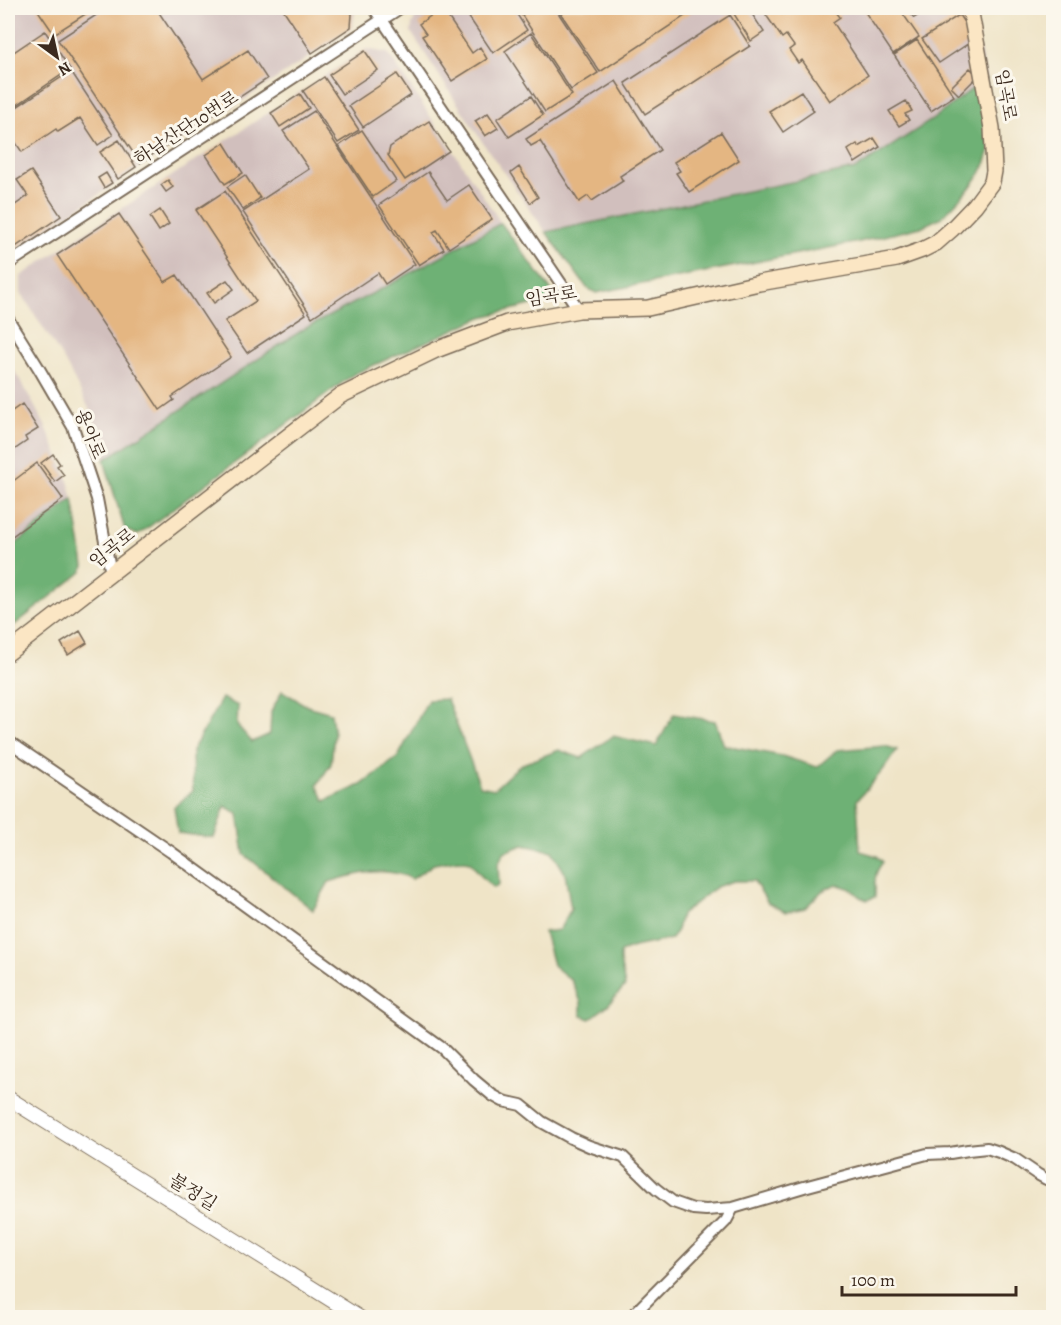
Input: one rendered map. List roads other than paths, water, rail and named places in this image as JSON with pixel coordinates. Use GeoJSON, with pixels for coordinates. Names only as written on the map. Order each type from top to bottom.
{"type":"FeatureCollection","features":[{"type":"Feature","properties":{"kind":"main road","name":"임곡로"},"geometry":{"type":"LineString","coordinates":[[8,653],[340,396],[436,350],[507,323],[579,310],[648,308],[759,283],[897,259],[936,243],[975,205],[992,182],[994,171],[992,128],[970,8]]}},
{"type":"Feature","properties":{"kind":"street"},"geometry":{"type":"LineString","coordinates":[[374,8],[579,310]]}},
{"type":"Feature","properties":{"kind":"street","name":"하남산단10번로"},"geometry":{"type":"LineString","coordinates":[[8,264],[400,8]]}},
{"type":"Feature","properties":{"kind":"street","name":"용아로"},"geometry":{"type":"LineString","coordinates":[[8,319],[73,426],[97,499],[111,574]]}},
{"type":"Feature","properties":{"kind":"street"},"geometry":{"type":"LineString","coordinates":[[8,741],[171,852],[435,1043],[492,1095],[521,1106],[542,1122],[571,1138],[623,1157],[673,1202],[693,1209],[733,1208],[927,1154],[987,1148],[1015,1159],[1046,1179],[1053,1180]]}},
{"type":"Feature","properties":{"kind":"street","name":"불정길"},"geometry":{"type":"LineString","coordinates":[[8,1098],[360,1317]]}},
{"type":"Feature","properties":{"kind":"street"},"geometry":{"type":"LineString","coordinates":[[630,1317],[726,1221],[733,1208]]}}]}
